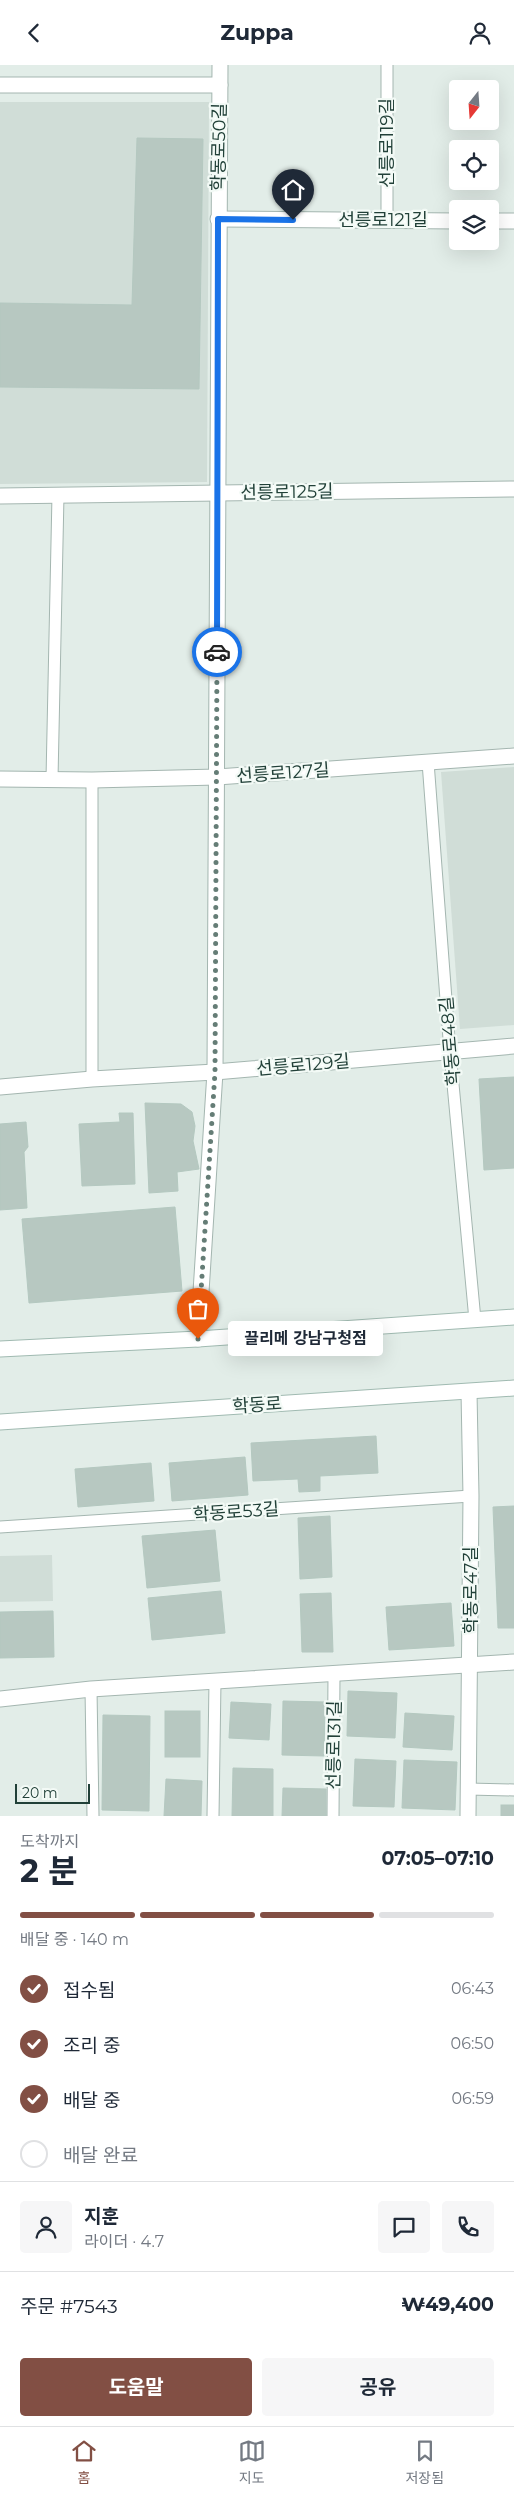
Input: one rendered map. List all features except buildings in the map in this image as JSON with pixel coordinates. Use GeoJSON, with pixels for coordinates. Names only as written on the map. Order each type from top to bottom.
{"type":"FeatureCollection","features":[{"type":"Feature","properties":{"kind":"street","name":"학동로50길"},"geometry":{"type":"LineString","coordinates":[[198,1339],[215,1072],[220,65]]}},
{"type":"Feature","properties":{"kind":"street"},"geometry":{"type":"LineString","coordinates":[[0,85],[220,85]]}},
{"type":"Feature","properties":{"kind":"street","name":"선릉로121길"},"geometry":{"type":"LineString","coordinates":[[218,219],[449,221]]}},
{"type":"Feature","properties":{"kind":"street"},"geometry":{"type":"LineString","coordinates":[[499,221],[514,221]]}},
{"type":"Feature","properties":{"kind":"street","name":"선릉로125길"},"geometry":{"type":"LineString","coordinates":[[0,496],[514,489]]}},
{"type":"Feature","properties":{"kind":"street","name":"선릉로127길"},"geometry":{"type":"LineString","coordinates":[[0,779],[92,780],[217,777],[514,756]]}},
{"type":"Feature","properties":{"kind":"street","name":"선릉로129길"},"geometry":{"type":"LineString","coordinates":[[0,1087],[92,1079],[215,1072],[514,1046]]}},
{"type":"Feature","properties":{"kind":"street"},"geometry":{"type":"LineString","coordinates":[[0,1349],[198,1339],[514,1317]]}},
{"type":"Feature","properties":{"kind":"street","name":"학동로"},"geometry":{"type":"LineString","coordinates":[[0,1422],[514,1388]]}},
{"type":"Feature","properties":{"kind":"street","name":"학동로47길"},"geometry":{"type":"LineString","coordinates":[[468,1816],[471,1665],[469,1391]]}},
{"type":"Feature","properties":{"kind":"street","name":"선릉로131길"},"geometry":{"type":"LineString","coordinates":[[0,1699],[90,1689],[514,1662]]}},
{"type":"Feature","properties":{"kind":"lane","name":"선릉로119길"},"geometry":{"type":"LineString","coordinates":[[387,65],[387,220]]}},
{"type":"Feature","properties":{"kind":"lane"},"geometry":{"type":"LineString","coordinates":[[52,779],[58,495]]}},
{"type":"Feature","properties":{"kind":"lane","name":"학동로48길"},"geometry":{"type":"LineString","coordinates":[[428,762],[450,1052],[475,1320]]}},
{"type":"Feature","properties":{"kind":"lane"},"geometry":{"type":"LineString","coordinates":[[92,780],[92,1079]]}},
{"type":"Feature","properties":{"kind":"lane","name":"학동로53길"},"geometry":{"type":"LineString","coordinates":[[0,1527],[471,1496]]}},
{"type":"Feature","properties":{"kind":"lane","name":"선릉로131길"},"geometry":{"type":"LineString","coordinates":[[333,1816],[334,1674]]}},
{"type":"Feature","properties":{"kind":"lane"},"geometry":{"type":"LineString","coordinates":[[213,1816],[215,1681]]}},
{"type":"Feature","properties":{"kind":"lane"},"geometry":{"type":"LineString","coordinates":[[90,1689],[93,1816]]}},
{"type":"Feature","properties":{"kind":"lane"},"geometry":{"type":"LineString","coordinates":[[468,1789],[514,1790]]}},
{"type":"Feature","properties":{"kind":"shaded area"},"geometry":{"type":"Polygon","coordinates":[[[0,102],[209,102],[207,482],[0,484],[0,102]]]}},
{"type":"Feature","properties":{"kind":"shaded area"},"geometry":{"type":"Polygon","coordinates":[[[514,767],[514,1025],[460,1029],[441,772],[514,767]]]}},
{"type":"Feature","properties":{"kind":"shaded area"},"geometry":{"type":"Polygon","coordinates":[[[52,1555],[53,1601],[0,1602],[0,1556],[52,1555]]]}},
{"type":"Feature","properties":{"kind":"way so far"},"geometry":{"type":"LineString","coordinates":[[198,1339],[215,1072],[217,652]]}},
{"type":"Feature","properties":{"kind":"place","name":"끌리메 강남구청점"},"geometry":{"type":"Point","coordinates":[198,1339]}},
{"type":"Feature","properties":{"kind":"route"},"geometry":{"type":"LineString","coordinates":[[217,652],[218,219],[293,220]]}}]}
